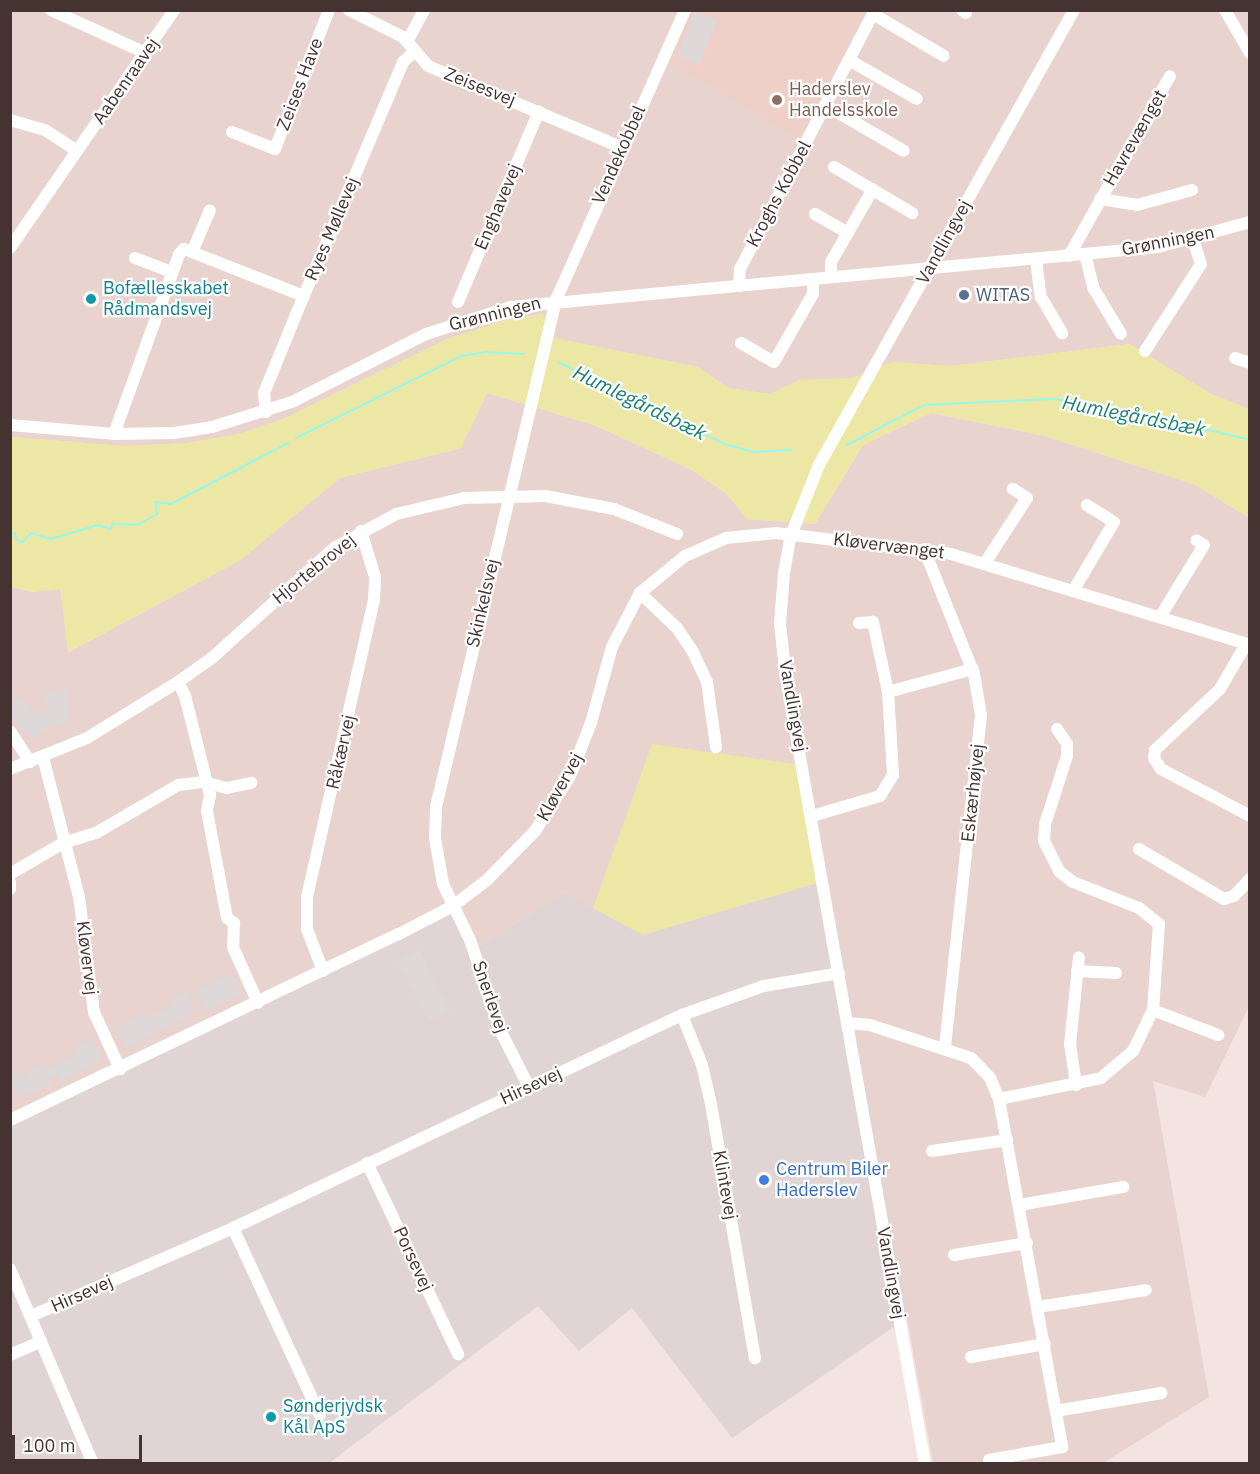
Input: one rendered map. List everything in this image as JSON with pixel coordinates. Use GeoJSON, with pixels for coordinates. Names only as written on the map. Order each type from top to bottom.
{"type":"FeatureCollection","features":[{"type":"Feature","properties":{"kind":"street"},"geometry":{"type":"LineString","coordinates":[[51,10],[146,53]]}},
{"type":"Feature","properties":{"kind":"street","name":"Aabenraavej"},"geometry":{"type":"LineString","coordinates":[[10,248],[174,10]]}},
{"type":"Feature","properties":{"kind":"street","name":"Zeises Have"},"geometry":{"type":"LineString","coordinates":[[232,132],[275,149],[329,10]]}},
{"type":"Feature","properties":{"kind":"street","name":"Zeisesvej"},"geometry":{"type":"LineString","coordinates":[[349,10],[410,47],[428,66],[622,148]]}},
{"type":"Feature","properties":{"kind":"street","name":"Ryes Møllevej"},"geometry":{"type":"LineString","coordinates":[[266,412],[264,393],[424,10]]}},
{"type":"Feature","properties":{"kind":"street","name":"Vendekobbel"},"geometry":{"type":"LineString","coordinates":[[556,300],[685,10]]}},
{"type":"Feature","properties":{"kind":"street","name":"Vandlingvej"},"geometry":{"type":"LineString","coordinates":[[925,1464],[780,624],[791,535],[819,465],[1074,10]]}},
{"type":"Feature","properties":{"kind":"street"},"geometry":{"type":"LineString","coordinates":[[1226,11],[1250,53]]}},
{"type":"Feature","properties":{"kind":"street","name":"Kroghs Kobbel"},"geometry":{"type":"LineString","coordinates":[[739,286],[740,269],[874,12],[944,56]]}},
{"type":"Feature","properties":{"kind":"street"},"geometry":{"type":"LineString","coordinates":[[849,60],[917,99]]}},
{"type":"Feature","properties":{"kind":"street","name":"Havrevænget"},"geometry":{"type":"LineString","coordinates":[[1070,256],[1170,76]]}},
{"type":"Feature","properties":{"kind":"street"},"geometry":{"type":"LineString","coordinates":[[825,105],[904,151]]}},
{"type":"Feature","properties":{"kind":"street","name":"Enghavevej"},"geometry":{"type":"LineString","coordinates":[[458,302],[539,111]]}},
{"type":"Feature","properties":{"kind":"street"},"geometry":{"type":"LineString","coordinates":[[10,120],[45,130],[77,152]]}},
{"type":"Feature","properties":{"kind":"street"},"geometry":{"type":"LineString","coordinates":[[834,167],[912,213]]}},
{"type":"Feature","properties":{"kind":"street"},"geometry":{"type":"LineString","coordinates":[[831,277],[831,262],[873,189]]}},
{"type":"Feature","properties":{"kind":"street","name":"Havrevænget"},"geometry":{"type":"LineString","coordinates":[[1100,199],[1137,205],[1192,190]]}},
{"type":"Feature","properties":{"kind":"street"},"geometry":{"type":"LineString","coordinates":[[193,250],[210,210]]}},
{"type":"Feature","properties":{"kind":"street"},"geometry":{"type":"LineString","coordinates":[[815,214],[848,233]]}},
{"type":"Feature","properties":{"kind":"street","name":"Grønningen"},"geometry":{"type":"LineString","coordinates":[[10,425],[114,434],[174,433],[266,412],[450,324],[511,306],[556,300],[929,270],[1070,256],[1193,239],[1250,222]]}},
{"type":"Feature","properties":{"kind":"street"},"geometry":{"type":"LineString","coordinates":[[1145,351],[1201,264],[1193,239]]}},
{"type":"Feature","properties":{"kind":"street"},"geometry":{"type":"LineString","coordinates":[[114,434],[172,272],[184,249],[193,250],[304,296]]}},
{"type":"Feature","properties":{"kind":"street"},"geometry":{"type":"LineString","coordinates":[[1085,254],[1094,289],[1121,334]]}},
{"type":"Feature","properties":{"kind":"street"},"geometry":{"type":"LineString","coordinates":[[135,258],[172,272]]}},
{"type":"Feature","properties":{"kind":"street"},"geometry":{"type":"LineString","coordinates":[[1036,259],[1041,297],[1062,333]]}},
{"type":"Feature","properties":{"kind":"street"},"geometry":{"type":"LineString","coordinates":[[741,343],[774,362],[813,294],[813,279]]}},
{"type":"Feature","properties":{"kind":"street","name":"Skinkelsvej"},"geometry":{"type":"LineString","coordinates":[[453,906],[438,863],[436,807],[556,300]]}},
{"type":"Feature","properties":{"kind":"street"},"geometry":{"type":"LineString","coordinates":[[1235,358],[1250,363]]}},
{"type":"Feature","properties":{"kind":"street"},"geometry":{"type":"LineString","coordinates":[[985,563],[1027,498],[1013,489]]}},
{"type":"Feature","properties":{"kind":"street","name":"Hjortebrovej"},"geometry":{"type":"LineString","coordinates":[[10,769],[43,757],[106,728],[213,657],[334,548],[361,531],[429,504],[464,498],[578,500],[614,509],[677,534]]}},
{"type":"Feature","properties":{"kind":"street"},"geometry":{"type":"LineString","coordinates":[[1073,591],[1114,522],[1087,505]]}},
{"type":"Feature","properties":{"kind":"street","name":"Råkærvej"},"geometry":{"type":"LineString","coordinates":[[323,971],[308,929],[307,897],[374,599],[375,577],[361,531]]}},
{"type":"Feature","properties":{"kind":"street","name":"Kløvervej"},"geometry":{"type":"LineString","coordinates":[[12,1115],[120,1069],[453,906],[512,857],[555,802],[591,723],[621,624],[640,593],[686,555],[716,542],[754,533],[791,535]]}},
{"type":"Feature","properties":{"kind":"street","name":"Kløvervænget"},"geometry":{"type":"LineString","coordinates":[[791,535],[924,549],[985,563],[1248,644]]}},
{"type":"Feature","properties":{"kind":"street"},"geometry":{"type":"LineString","coordinates":[[1160,617],[1204,545],[1196,540]]}},
{"type":"Feature","properties":{"kind":"street","name":"Eskærhøjvej"},"geometry":{"type":"LineString","coordinates":[[924,549],[973,669],[981,715],[945,1047]]}},
{"type":"Feature","properties":{"kind":"street"},"geometry":{"type":"LineString","coordinates":[[640,593],[677,628],[693,652],[707,682],[716,747]]}},
{"type":"Feature","properties":{"kind":"street"},"geometry":{"type":"LineString","coordinates":[[812,816],[867,802],[888,788],[892,774],[888,692],[873,622],[859,623]]}},
{"type":"Feature","properties":{"kind":"street"},"geometry":{"type":"LineString","coordinates":[[1248,644],[1220,689],[1155,750],[1154,758],[1161,769],[1250,816]]}},
{"type":"Feature","properties":{"kind":"street"},"geometry":{"type":"LineString","coordinates":[[888,692],[973,669]]}},
{"type":"Feature","properties":{"kind":"street"},"geometry":{"type":"LineString","coordinates":[[178,682],[185,696],[204,782],[210,795],[207,810],[227,918],[234,923],[236,931],[233,947],[258,1003]]}},
{"type":"Feature","properties":{"kind":"street"},"geometry":{"type":"LineString","coordinates":[[999,1099],[1076,1085],[1101,1078],[1133,1051],[1153,1010],[1159,924],[1139,908],[1073,882],[1050,858],[1044,841],[1045,824],[1067,744],[1057,729]]}},
{"type":"Feature","properties":{"kind":"street"},"geometry":{"type":"LineString","coordinates":[[10,731],[30,762]]}},
{"type":"Feature","properties":{"kind":"street"},"geometry":{"type":"LineString","coordinates":[[43,757],[63,843]]}},
{"type":"Feature","properties":{"kind":"street"},"geometry":{"type":"LineString","coordinates":[[10,874],[63,843],[96,833],[178,785],[204,782],[227,788],[251,783]]}},
{"type":"Feature","properties":{"kind":"street","name":"Kløvervej"},"geometry":{"type":"LineString","coordinates":[[63,843],[79,897],[94,1012],[120,1069]]}},
{"type":"Feature","properties":{"kind":"street"},"geometry":{"type":"LineString","coordinates":[[1139,849],[1224,899],[1234,896],[1250,879]]}},
{"type":"Feature","properties":{"kind":"street"},"geometry":{"type":"LineString","coordinates":[[10,882],[10,889]]}},
{"type":"Feature","properties":{"kind":"street","name":"Snerlevej"},"geometry":{"type":"LineString","coordinates":[[453,906],[470,940],[500,1030],[529,1086]]}},
{"type":"Feature","properties":{"kind":"street"},"geometry":{"type":"LineString","coordinates":[[1076,1085],[1070,1044],[1079,957]]}},
{"type":"Feature","properties":{"kind":"street"},"geometry":{"type":"LineString","coordinates":[[1077,972],[1116,973]]}},
{"type":"Feature","properties":{"kind":"street","name":"Hirsevej"},"geometry":{"type":"LineString","coordinates":[[31,1316],[233,1228],[682,1015],[764,986],[839,973]]}},
{"type":"Feature","properties":{"kind":"street"},"geometry":{"type":"LineString","coordinates":[[1153,1010],[1218,1035]]}},
{"type":"Feature","properties":{"kind":"street","name":"Klintevej"},"geometry":{"type":"LineString","coordinates":[[682,1015],[702,1065],[711,1104],[755,1358]]}},
{"type":"Feature","properties":{"kind":"street"},"geometry":{"type":"LineString","coordinates":[[848,1023],[870,1025],[945,1047],[982,1068],[999,1099],[1027,1243],[1062,1447],[989,1460]]}},
{"type":"Feature","properties":{"kind":"street"},"geometry":{"type":"LineString","coordinates":[[932,1151],[1007,1140]]}},
{"type":"Feature","properties":{"kind":"street","name":"Porsevej"},"geometry":{"type":"LineString","coordinates":[[367,1163],[458,1354]]}},
{"type":"Feature","properties":{"kind":"street"},"geometry":{"type":"LineString","coordinates":[[1019,1205],[1123,1187]]}},
{"type":"Feature","properties":{"kind":"street"},"geometry":{"type":"LineString","coordinates":[[233,1228],[320,1415]]}},
{"type":"Feature","properties":{"kind":"street"},"geometry":{"type":"LineString","coordinates":[[954,1254],[1027,1243]]}},
{"type":"Feature","properties":{"kind":"street"},"geometry":{"type":"LineString","coordinates":[[10,1269],[93,1464]]}},
{"type":"Feature","properties":{"kind":"street"},"geometry":{"type":"LineString","coordinates":[[1038,1307],[1146,1290]]}},
{"type":"Feature","properties":{"kind":"street"},"geometry":{"type":"LineString","coordinates":[[10,1355],[41,1341]]}},
{"type":"Feature","properties":{"kind":"street"},"geometry":{"type":"LineString","coordinates":[[971,1357],[1045,1344]]}},
{"type":"Feature","properties":{"kind":"street"},"geometry":{"type":"LineString","coordinates":[[1056,1411],[1161,1394]]}},
{"type":"Feature","properties":{"kind":"shaded area"},"geometry":{"type":"Polygon","coordinates":[[[10,11],[1249,11],[1249,409],[1211,394],[1129,344],[950,366],[892,362],[853,378],[800,380],[770,394],[728,388],[698,367],[554,338],[542,314],[503,321],[447,339],[283,419],[239,434],[188,443],[125,446],[11,437],[10,11]]]}},
{"type":"Feature","properties":{"kind":"shaded area","name":"Haderslev Handelsskole"},"geometry":{"type":"Polygon","coordinates":[[[692,11],[865,11],[799,139],[670,62],[692,11]]]}},
{"type":"Feature","properties":{"kind":"shaded area"},"geometry":{"type":"Polygon","coordinates":[[[695,11],[717,20],[699,65],[677,56],[695,11]]]}},
{"type":"Feature","properties":{"kind":"shaded area"},"geometry":{"type":"Polygon","coordinates":[[[543,314],[554,338],[698,367],[728,388],[770,394],[800,380],[853,378],[892,362],[950,366],[1129,344],[1211,394],[1249,409],[1249,518],[1196,485],[1045,436],[931,413],[863,445],[815,524],[747,519],[727,494],[692,470],[594,425],[487,393],[461,448],[340,478],[239,561],[68,652],[60,589],[32,592],[11,587],[10,437],[125,446],[188,443],[239,434],[283,419],[447,339],[503,321],[543,314]]]}},
{"type":"Feature","properties":{"kind":"shaded area"},"geometry":{"type":"Polygon","coordinates":[[[487,393],[594,425],[692,470],[727,494],[747,519],[815,524],[863,445],[931,413],[1045,436],[1196,485],[1249,518],[1249,1007],[1205,1097],[1153,1081],[1209,1397],[1103,1463],[933,1463],[830,887],[817,883],[643,935],[565,892],[478,946],[11,1115],[10,587],[32,592],[60,588],[69,652],[239,561],[340,478],[461,448],[487,393]]]}},
{"type":"Feature","properties":{"kind":"shaded area"},"geometry":{"type":"Polygon","coordinates":[[[68,688],[69,724],[52,726],[33,738],[11,718],[11,700],[21,699],[36,714],[47,713],[46,693],[68,688]]]}},
{"type":"Feature","properties":{"kind":"shaded area"},"geometry":{"type":"Polygon","coordinates":[[[652,744],[795,764],[817,883],[643,935],[593,908],[652,744]]]}},
{"type":"Feature","properties":{"kind":"shaded area"},"geometry":{"type":"Polygon","coordinates":[[[817,883],[830,887],[908,1315],[894,1327],[732,1438],[632,1308],[579,1351],[538,1306],[329,1463],[11,1463],[10,1115],[449,908],[478,946],[565,892],[643,935],[817,883]]]}},
{"type":"Feature","properties":{"kind":"shaded area"},"geometry":{"type":"Polygon","coordinates":[[[420,950],[450,1010],[428,1021],[398,961],[420,950]]]}},
{"type":"Feature","properties":{"kind":"shaded area"},"geometry":{"type":"Polygon","coordinates":[[[232,973],[242,994],[205,1011],[196,990],[232,973]]]}},
{"type":"Feature","properties":{"kind":"shaded area"},"geometry":{"type":"Polygon","coordinates":[[[188,991],[194,1013],[127,1047],[117,1027],[145,1011],[148,1017],[166,1010],[173,1005],[170,999],[188,991]]]}},
{"type":"Feature","properties":{"kind":"shaded area"},"geometry":{"type":"Polygon","coordinates":[[[93,1038],[102,1059],[62,1081],[59,1075],[49,1079],[51,1085],[17,1098],[11,1076],[20,1072],[24,1077],[29,1075],[27,1071],[45,1062],[48,1068],[75,1056],[72,1048],[93,1038]]]}},
{"type":"Feature","properties":{"kind":"waterway","name":"Humlegårdsbæk"},"geometry":{"type":"LineString","coordinates":[[296,438],[461,356],[485,352],[524,354]]}},
{"type":"Feature","properties":{"kind":"waterway","name":"Humlegårdsbæk"},"geometry":{"type":"LineString","coordinates":[[558,362],[725,444],[753,452],[792,450]]}},
{"type":"Feature","properties":{"kind":"waterway","name":"Humlegårdsbæk"},"geometry":{"type":"LineString","coordinates":[[847,445],[924,405],[1051,399],[1087,402],[1097,409],[1132,412],[1250,440]]}},
{"type":"Feature","properties":{"kind":"waterway"},"geometry":{"type":"LineString","coordinates":[[10,534],[15,533],[16,540],[23,542],[31,533],[51,539],[98,525],[110,529],[113,524],[138,525],[157,514],[156,502],[171,504],[288,443]]}},
{"type":"Feature","properties":{"kind":"place","name":"Haderslev Handelsskole"},"geometry":{"type":"Point","coordinates":[777,100]}},
{"type":"Feature","properties":{"kind":"place","name":"WITAS"},"geometry":{"type":"Point","coordinates":[964,295]}},
{"type":"Feature","properties":{"kind":"place","name":"Bofællesskabet Rådmandsvej"},"geometry":{"type":"Point","coordinates":[91,299]}},
{"type":"Feature","properties":{"kind":"place","name":"Centrum Biler Haderslev"},"geometry":{"type":"Point","coordinates":[764,1180]}},
{"type":"Feature","properties":{"kind":"place","name":"Sønderjydsk Kål ApS"},"geometry":{"type":"Point","coordinates":[271,1417]}}]}
